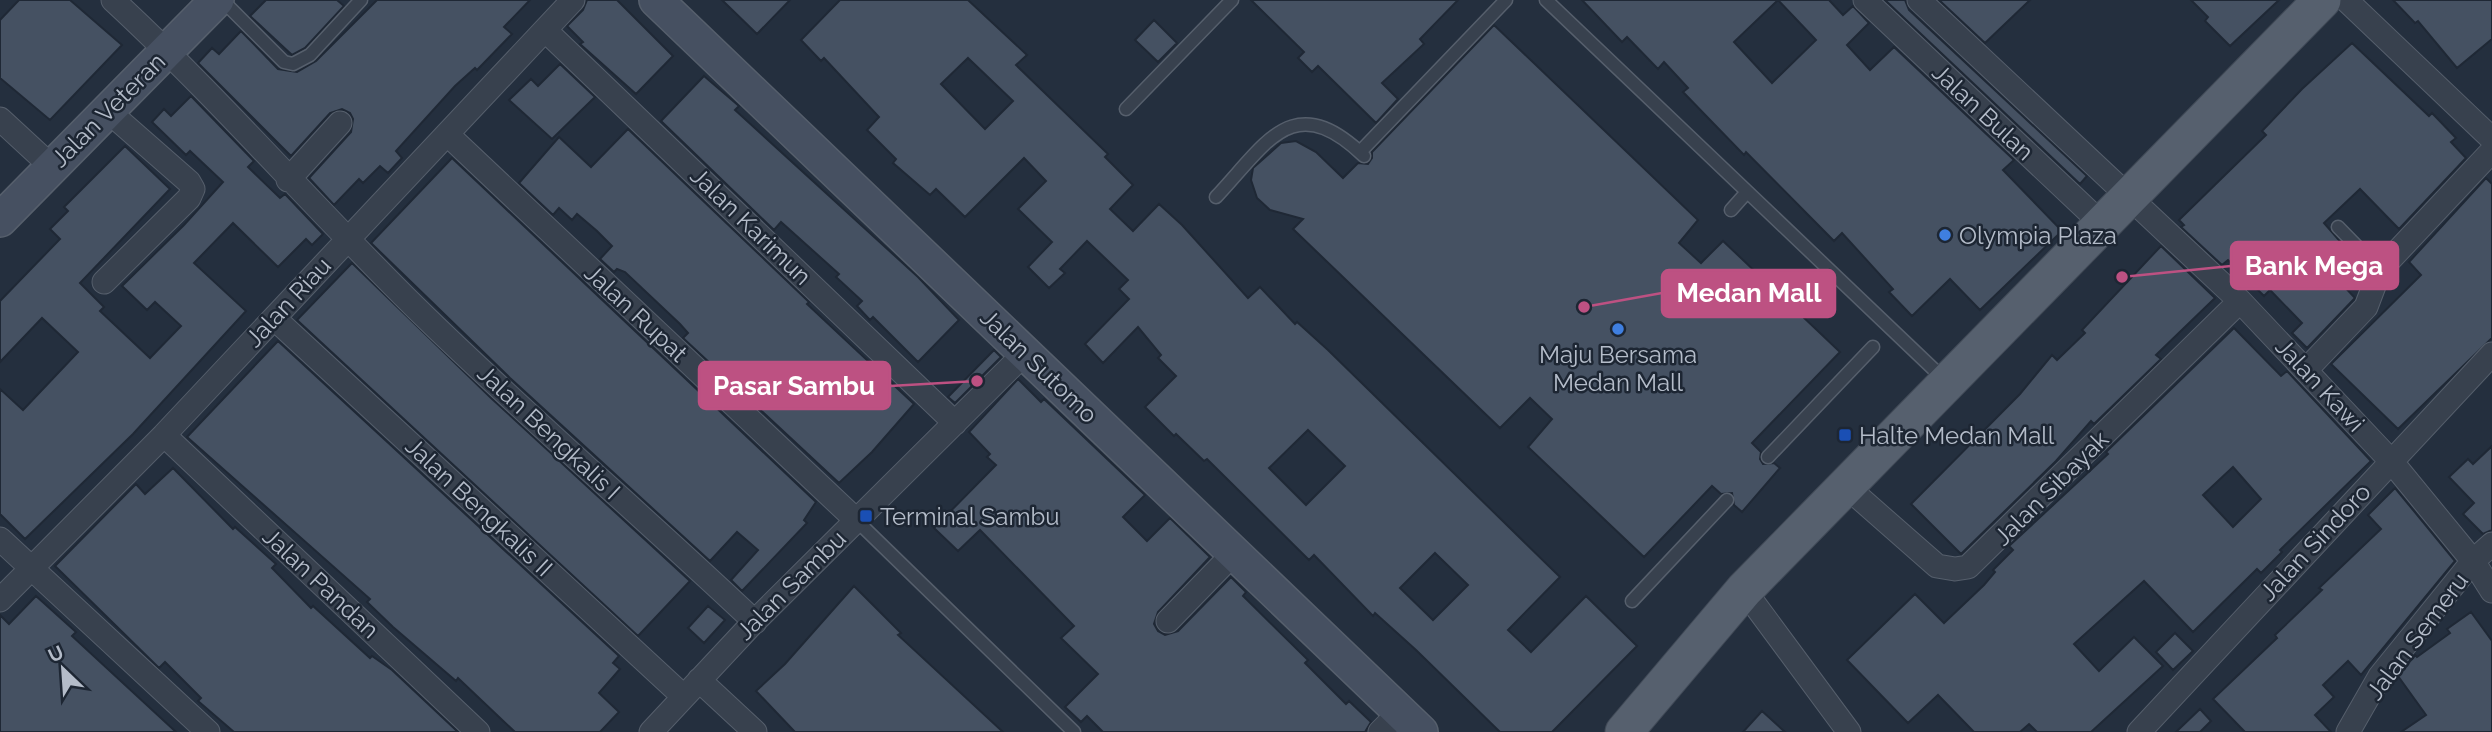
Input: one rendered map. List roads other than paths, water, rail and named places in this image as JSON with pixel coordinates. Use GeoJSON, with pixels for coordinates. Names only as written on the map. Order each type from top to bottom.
{"type":"FeatureCollection","features":[{"type":"Feature","properties":{"kind":"main road","name":"Jalan Veteran"},"geometry":{"type":"LineString","coordinates":[[0,220],[219,0]]}},
{"type":"Feature","properties":{"kind":"main road","name":"Jalan Sutomo"},"geometry":{"type":"LineString","coordinates":[[656,0],[1234,553],[1400,725]]}},
{"type":"Feature","properties":{"kind":"main road"},"geometry":{"type":"LineString","coordinates":[[1625,732],[1744,590],[1847,488],[1947,382],[2322,0]]}},
{"type":"Feature","properties":{"kind":"street","name":"Jalan Bengkalis I"},"geometry":{"type":"LineString","coordinates":[[113,0],[167,50],[288,180],[418,311],[755,622]]}},
{"type":"Feature","properties":{"kind":"street","name":"Jalan Riau"},"geometry":{"type":"LineString","coordinates":[[0,600],[164,435],[573,0]]}},
{"type":"Feature","properties":{"kind":"street","name":"Jalan Bulan"},"geometry":{"type":"LineString","coordinates":[[1865,0],[2102,224]]}},
{"type":"Feature","properties":{"kind":"street","name":"Jalan Bulan"},"geometry":{"type":"LineString","coordinates":[[1919,0],[2127,198]]}},
{"type":"Feature","properties":{"kind":"street"},"geometry":{"type":"LineString","coordinates":[[2346,0],[2492,139]]}},
{"type":"Feature","properties":{"kind":"street","name":"Jalan Karimun"},"geometry":{"type":"LineString","coordinates":[[545,30],[955,424]]}},
{"type":"Feature","properties":{"kind":"street"},"geometry":{"type":"LineString","coordinates":[[104,282],[189,198],[193,190],[190,182],[107,111]]}},
{"type":"Feature","properties":{"kind":"street"},"geometry":{"type":"LineString","coordinates":[[0,119],[52,167]]}},
{"type":"Feature","properties":{"kind":"street"},"geometry":{"type":"LineString","coordinates":[[288,180],[340,123]]}},
{"type":"Feature","properties":{"kind":"street","name":"Jalan Rupat"},"geometry":{"type":"LineString","coordinates":[[447,134],[856,520]]}},
{"type":"Feature","properties":{"kind":"street"},"geometry":{"type":"LineString","coordinates":[[2306,370],[2366,307],[2380,270],[2492,151]]}},
{"type":"Feature","properties":{"kind":"street","name":"Jalan Kawi"},"geometry":{"type":"LineString","coordinates":[[2127,198],[2240,301],[2391,461],[2473,561],[2492,591]]}},
{"type":"Feature","properties":{"kind":"street","name":"Jalan Sibayak"},"geometry":{"type":"LineString","coordinates":[[1847,488],[1937,566],[1955,569],[1968,567],[2240,301]]}},
{"type":"Feature","properties":{"kind":"street","name":"Jalan Bengkalis II"},"geometry":{"type":"LineString","coordinates":[[274,318],[691,688],[755,732]]}},
{"type":"Feature","properties":{"kind":"street","name":"Jalan Sambu"},"geometry":{"type":"LineString","coordinates":[[651,732],[755,622],[1025,353]]}},
{"type":"Feature","properties":{"kind":"street","name":"Jalan Sindoro"},"geometry":{"type":"LineString","coordinates":[[2139,732],[2492,354]]}},
{"type":"Feature","properties":{"kind":"street","name":"Jalan Pandan"},"geometry":{"type":"LineString","coordinates":[[164,435],[478,732]]}},
{"type":"Feature","properties":{"kind":"street"},"geometry":{"type":"LineString","coordinates":[[0,539],[208,732]]}},
{"type":"Feature","properties":{"kind":"street","name":"Jalan Semeru"},"geometry":{"type":"LineString","coordinates":[[2348,732],[2381,676],[2473,561],[2492,544]]}},
{"type":"Feature","properties":{"kind":"street"},"geometry":{"type":"LineString","coordinates":[[1168,621],[1234,553]]}},
{"type":"Feature","properties":{"kind":"street"},"geometry":{"type":"LineString","coordinates":[[1744,590],[1849,732]]}},
{"type":"Feature","properties":{"kind":"lane"},"geometry":{"type":"LineString","coordinates":[[219,0],[284,62],[293,64],[310,55],[361,0]]}},
{"type":"Feature","properties":{"kind":"lane"},"geometry":{"type":"LineString","coordinates":[[1126,109],[1232,0]]}},
{"type":"Feature","properties":{"kind":"lane"},"geometry":{"type":"LineString","coordinates":[[1216,197],[1276,133],[1291,126],[1308,123],[1325,127],[1362,154],[1506,0]]}},
{"type":"Feature","properties":{"kind":"lane"},"geometry":{"type":"LineString","coordinates":[[1546,0],[1947,382]]}},
{"type":"Feature","properties":{"kind":"lane"},"geometry":{"type":"LineString","coordinates":[[1731,210],[1747,192]]}},
{"type":"Feature","properties":{"kind":"lane"},"geometry":{"type":"LineString","coordinates":[[2338,227],[2380,270]]}},
{"type":"Feature","properties":{"kind":"lane"},"geometry":{"type":"LineString","coordinates":[[1768,457],[1873,346]]}},
{"type":"Feature","properties":{"kind":"lane"},"geometry":{"type":"LineString","coordinates":[[1632,601],[1727,500]]}},
{"type":"Feature","properties":{"kind":"lane"},"geometry":{"type":"LineString","coordinates":[[856,520],[1074,732]]}},
{"type":"Feature","properties":{"kind":"place","name":"Olympia Plaza"},"geometry":{"type":"Point","coordinates":[1945,235]}},
{"type":"Feature","properties":{"kind":"place","name":"Bank Mega"},"geometry":{"type":"Point","coordinates":[2122,277]}},
{"type":"Feature","properties":{"kind":"place","name":"Medan Mall"},"geometry":{"type":"Point","coordinates":[1584,307]}},
{"type":"Feature","properties":{"kind":"place","name":"Maju Bersama Medan Mall"},"geometry":{"type":"Point","coordinates":[1618,329]}},
{"type":"Feature","properties":{"kind":"place","name":"Pasar Sambu"},"geometry":{"type":"Point","coordinates":[977,381]}},
{"type":"Feature","properties":{"kind":"place","name":"Halte Medan Mall"},"geometry":{"type":"Point","coordinates":[1845,435]}},
{"type":"Feature","properties":{"kind":"place","name":"Terminal Sambu"},"geometry":{"type":"Point","coordinates":[866,516]}}]}
